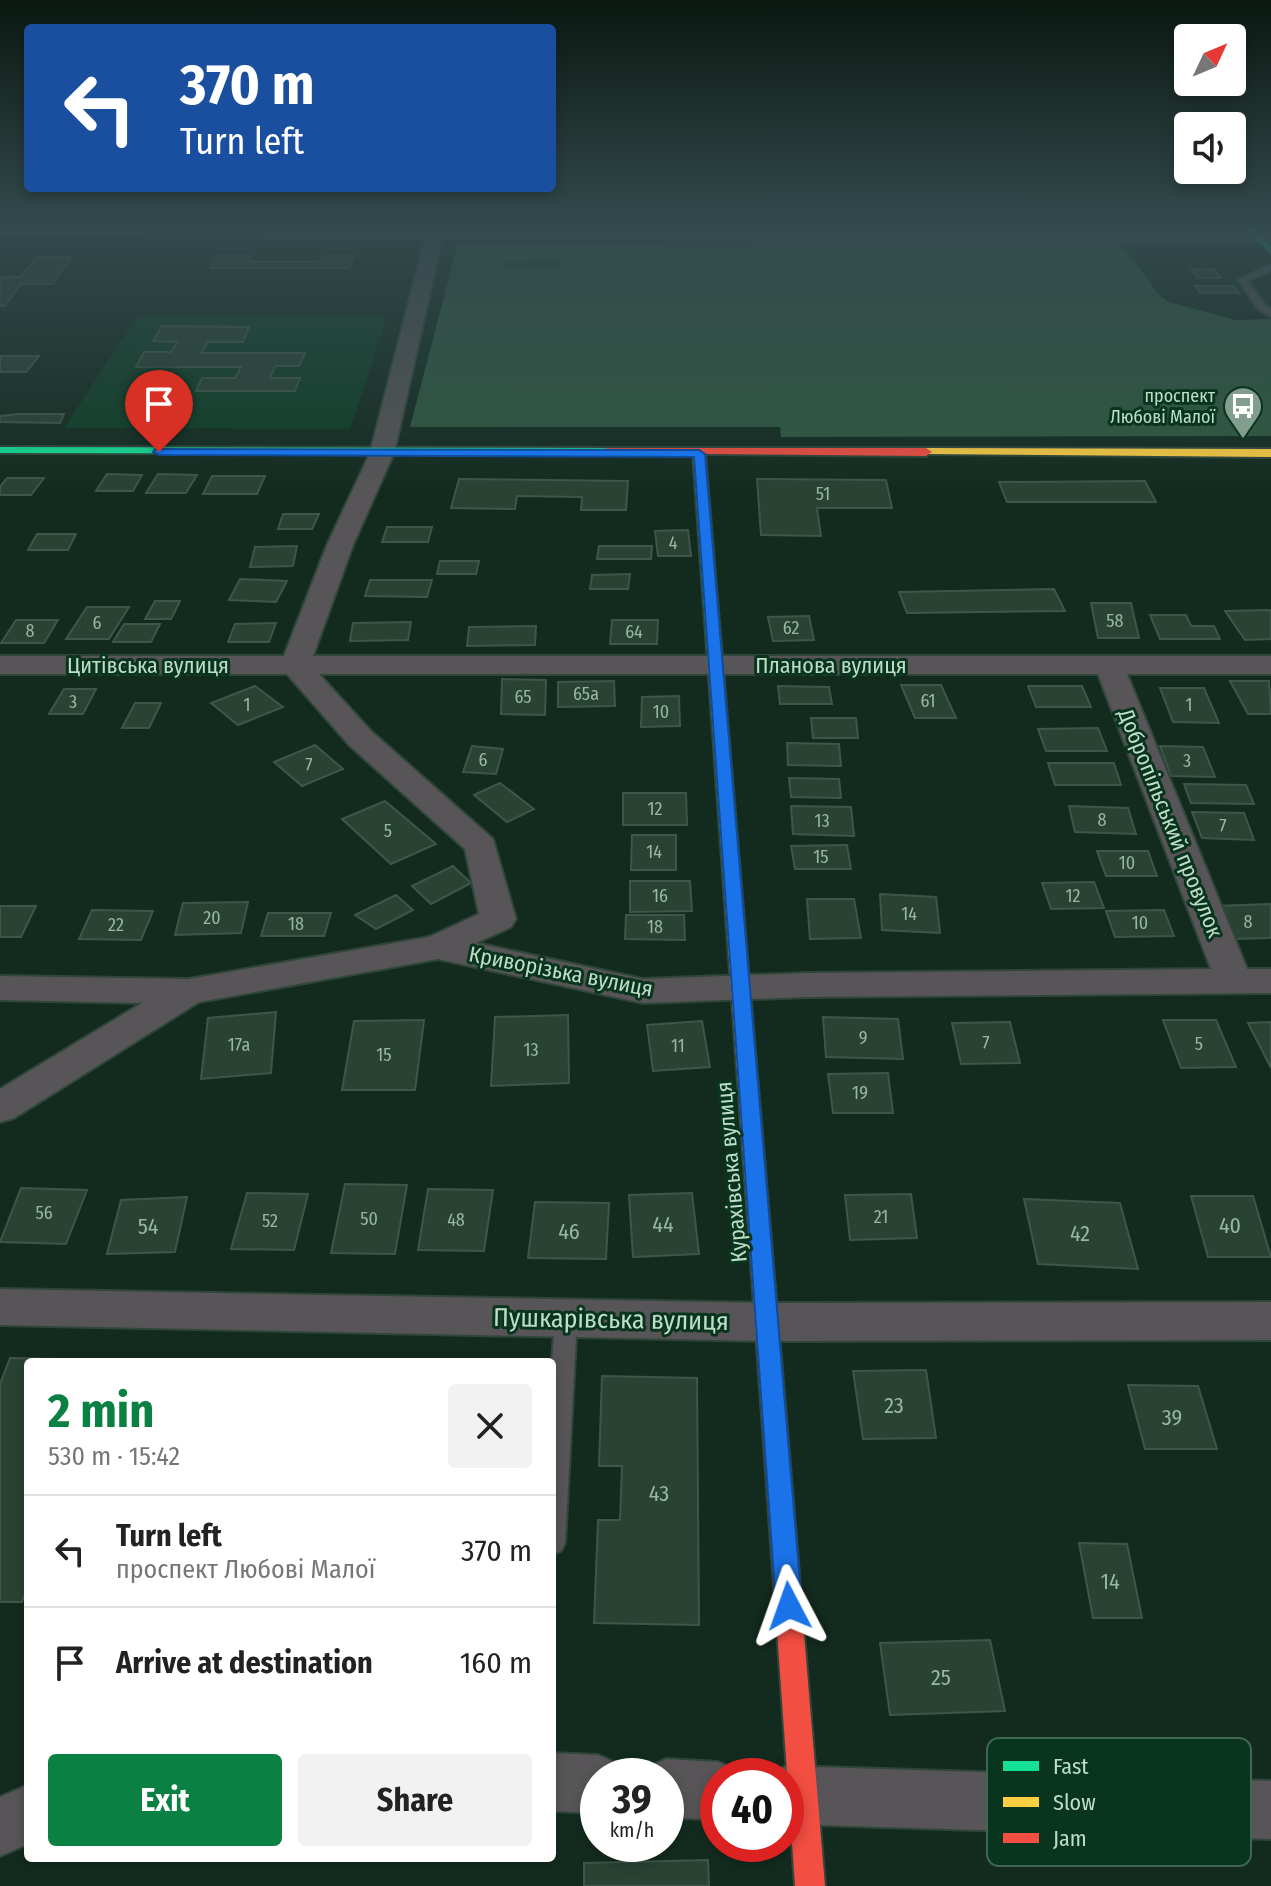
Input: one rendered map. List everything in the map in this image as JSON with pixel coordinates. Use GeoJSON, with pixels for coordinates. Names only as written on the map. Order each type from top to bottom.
{"type":"FeatureCollection","features":[{"type":"Feature","properties":{"kind":"street"},"geometry":{"type":"LineString","coordinates":[[415,316],[382,453],[340,545],[295,665],[360,738],[481,846],[498,919],[438,947]]}},
{"type":"Feature","properties":{"kind":"street"},"geometry":{"type":"LineString","coordinates":[[0,450],[1271,453]]}},
{"type":"Feature","properties":{"kind":"street","name":"Курахівська вулиця"},"geometry":{"type":"LineString","coordinates":[[699,454],[768,1322],[792,1758]]}},
{"type":"Feature","properties":{"kind":"street","name":"Цитівська вулиця"},"geometry":{"type":"LineString","coordinates":[[0,665],[295,665]]}},
{"type":"Feature","properties":{"kind":"street","name":"Планова вулиця"},"geometry":{"type":"LineString","coordinates":[[295,665],[1271,665]]}},
{"type":"Feature","properties":{"kind":"street","name":"Добропільський провулок"},"geometry":{"type":"LineString","coordinates":[[1109,665],[1234,982]]}},
{"type":"Feature","properties":{"kind":"street","name":"Криворізька вулиця"},"geometry":{"type":"LineString","coordinates":[[0,988],[189,991],[438,947],[643,991],[740,987],[1271,981]]}},
{"type":"Feature","properties":{"kind":"street"},"geometry":{"type":"LineString","coordinates":[[0,1108],[189,991]]}},
{"type":"Feature","properties":{"kind":"street","name":"Пушкарівська вулиця"},"geometry":{"type":"LineString","coordinates":[[0,1307],[768,1322],[1271,1321]]}},
{"type":"Feature","properties":{"kind":"street"},"geometry":{"type":"LineString","coordinates":[[556,1782],[580,1783]]}},
{"type":"Feature","properties":{"kind":"street"},"geometry":{"type":"LineString","coordinates":[[804,1795],[987,1801]]}},
{"type":"Feature","properties":{"kind":"street"},"geometry":{"type":"LineString","coordinates":[[1251,1809],[1271,1810]]}},
{"type":"Feature","properties":{"kind":"street"},"geometry":{"type":"LineString","coordinates":[[0,1827],[24,1816]]}},
{"type":"Feature","properties":{"kind":"street","name":"Курахівська вулиця"},"geometry":{"type":"LineString","coordinates":[[804,1852],[810,1886]]}},
{"type":"Feature","properties":{"kind":"lane"},"geometry":{"type":"LineString","coordinates":[[556,1479],[566,1319]]}},
{"type":"Feature","properties":{"kind":"shaded area"},"geometry":{"type":"Polygon","coordinates":[[[439,316],[1221,316],[1236,320],[1271,319],[1271,436],[781,437],[780,427],[410,427],[439,316]]]}},
{"type":"Feature","properties":{"kind":"shaded area"},"geometry":{"type":"Polygon","coordinates":[[[137,317],[387,317],[350,429],[64,428],[137,317]]]}},
{"type":"Feature","properties":{"kind":"building"},"geometry":{"type":"Polygon","coordinates":[[[162,326],[249,327],[243,342],[208,342],[201,353],[305,353],[299,366],[275,366],[270,378],[300,378],[295,391],[196,391],[202,378],[235,378],[241,367],[136,367],[144,352],[171,352],[177,342],[153,341],[162,326]]]}},
{"type":"Feature","properties":{"kind":"building"},"geometry":{"type":"Polygon","coordinates":[[[0,356],[39,356],[26,372],[0,372],[0,356]]]}},
{"type":"Feature","properties":{"kind":"building"},"geometry":{"type":"Polygon","coordinates":[[[64,414],[60,423],[0,422],[0,416],[64,414]]]}},
{"type":"Feature","properties":{"kind":"building"},"geometry":{"type":"Polygon","coordinates":[[[107,474],[142,475],[133,491],[96,491],[107,474]]]}},
{"type":"Feature","properties":{"kind":"building"},"geometry":{"type":"Polygon","coordinates":[[[158,474],[197,475],[186,493],[146,493],[158,474]]]}},
{"type":"Feature","properties":{"kind":"building"},"geometry":{"type":"Polygon","coordinates":[[[212,476],[265,476],[257,494],[203,494],[212,476]]]}},
{"type":"Feature","properties":{"kind":"building"},"geometry":{"type":"Polygon","coordinates":[[[7,478],[44,478],[31,495],[0,495],[0,487],[7,478]]]}},
{"type":"Feature","properties":{"kind":"building"},"geometry":{"type":"Polygon","coordinates":[[[459,479],[628,481],[626,510],[581,510],[582,497],[517,496],[515,509],[451,508],[459,479]]]}},
{"type":"Feature","properties":{"kind":"building"},"geometry":{"type":"Polygon","coordinates":[[[757,479],[886,480],[892,508],[817,508],[821,536],[761,535],[757,479]]]}},
{"type":"Feature","properties":{"kind":"building"},"geometry":{"type":"Polygon","coordinates":[[[1145,481],[1156,502],[1007,502],[999,482],[1145,481]]]}},
{"type":"Feature","properties":{"kind":"building"},"geometry":{"type":"Polygon","coordinates":[[[283,514],[319,514],[312,529],[278,529],[283,514]]]}},
{"type":"Feature","properties":{"kind":"building"},"geometry":{"type":"Polygon","coordinates":[[[387,527],[432,527],[428,542],[382,542],[387,527]]]}},
{"type":"Feature","properties":{"kind":"building"},"geometry":{"type":"Polygon","coordinates":[[[688,530],[691,556],[658,556],[655,531],[688,530]]]}},
{"type":"Feature","properties":{"kind":"building"},"geometry":{"type":"Polygon","coordinates":[[[37,534],[76,534],[68,550],[28,550],[37,534]]]}},
{"type":"Feature","properties":{"kind":"building"},"geometry":{"type":"Polygon","coordinates":[[[297,546],[293,566],[250,567],[255,547],[297,546]]]}},
{"type":"Feature","properties":{"kind":"building"},"geometry":{"type":"Polygon","coordinates":[[[599,546],[652,546],[651,559],[597,559],[599,546]]]}},
{"type":"Feature","properties":{"kind":"building"},"geometry":{"type":"Polygon","coordinates":[[[440,561],[479,561],[476,574],[437,574],[440,561]]]}},
{"type":"Feature","properties":{"kind":"building"},"geometry":{"type":"Polygon","coordinates":[[[630,574],[628,589],[590,589],[592,575],[630,574]]]}},
{"type":"Feature","properties":{"kind":"building"},"geometry":{"type":"Polygon","coordinates":[[[240,579],[287,581],[276,602],[229,600],[240,579]]]}},
{"type":"Feature","properties":{"kind":"building"},"geometry":{"type":"Polygon","coordinates":[[[370,580],[432,580],[427,597],[365,596],[370,580]]]}},
{"type":"Feature","properties":{"kind":"building"},"geometry":{"type":"Polygon","coordinates":[[[1054,589],[1065,611],[907,613],[899,592],[1054,589]]]}},
{"type":"Feature","properties":{"kind":"building"},"geometry":{"type":"Polygon","coordinates":[[[155,601],[180,601],[171,619],[145,619],[155,601]]]}},
{"type":"Feature","properties":{"kind":"building"},"geometry":{"type":"Polygon","coordinates":[[[1091,603],[1131,603],[1139,638],[1098,638],[1091,603]]]}},
{"type":"Feature","properties":{"kind":"building"},"geometry":{"type":"Polygon","coordinates":[[[87,607],[129,607],[109,639],[66,639],[87,607]]]}},
{"type":"Feature","properties":{"kind":"building"},"geometry":{"type":"Polygon","coordinates":[[[1271,610],[1271,639],[1245,640],[1225,611],[1271,610]]]}},
{"type":"Feature","properties":{"kind":"building"},"geometry":{"type":"Polygon","coordinates":[[[1150,615],[1186,615],[1191,626],[1214,626],[1220,639],[1160,639],[1150,615]]]}},
{"type":"Feature","properties":{"kind":"building"},"geometry":{"type":"Polygon","coordinates":[[[809,616],[814,640],[773,641],[768,617],[809,616]]]}},
{"type":"Feature","properties":{"kind":"building"},"geometry":{"type":"Polygon","coordinates":[[[16,620],[58,620],[44,643],[1,643],[16,620]]]}},
{"type":"Feature","properties":{"kind":"building"},"geometry":{"type":"Polygon","coordinates":[[[612,620],[658,620],[657,644],[610,644],[612,620]]]}},
{"type":"Feature","properties":{"kind":"building"},"geometry":{"type":"Polygon","coordinates":[[[411,622],[408,640],[350,641],[353,623],[411,622]]]}},
{"type":"Feature","properties":{"kind":"building"},"geometry":{"type":"Polygon","coordinates":[[[276,623],[269,642],[228,642],[235,624],[276,623]]]}},
{"type":"Feature","properties":{"kind":"building"},"geometry":{"type":"Polygon","coordinates":[[[124,624],[160,624],[151,642],[113,642],[124,624]]]}},
{"type":"Feature","properties":{"kind":"building"},"geometry":{"type":"Polygon","coordinates":[[[536,626],[535,645],[467,646],[469,627],[536,626]]]}},
{"type":"Feature","properties":{"kind":"building"},"geometry":{"type":"Polygon","coordinates":[[[502,679],[546,680],[545,715],[501,714],[502,679]]]}},
{"type":"Feature","properties":{"kind":"building"},"geometry":{"type":"Polygon","coordinates":[[[614,681],[615,706],[558,707],[558,682],[614,681]]]}},
{"type":"Feature","properties":{"kind":"building"},"geometry":{"type":"Polygon","coordinates":[[[1230,681],[1269,681],[1271,714],[1248,714],[1230,681]]]}},
{"type":"Feature","properties":{"kind":"building"},"geometry":{"type":"Polygon","coordinates":[[[901,685],[941,685],[956,718],[915,718],[901,685]]]}},
{"type":"Feature","properties":{"kind":"building"},"geometry":{"type":"Polygon","coordinates":[[[255,686],[283,707],[238,725],[211,703],[255,686]]]}},
{"type":"Feature","properties":{"kind":"building"},"geometry":{"type":"Polygon","coordinates":[[[778,686],[829,687],[832,704],[780,704],[778,686]]]}},
{"type":"Feature","properties":{"kind":"building"},"geometry":{"type":"Polygon","coordinates":[[[1028,686],[1082,686],[1091,707],[1036,707],[1028,686]]]}},
{"type":"Feature","properties":{"kind":"building"},"geometry":{"type":"Polygon","coordinates":[[[1160,688],[1204,688],[1219,723],[1173,722],[1160,688]]]}},
{"type":"Feature","properties":{"kind":"building"},"geometry":{"type":"Polygon","coordinates":[[[64,689],[96,689],[83,714],[49,714],[64,689]]]}},
{"type":"Feature","properties":{"kind":"building"},"geometry":{"type":"Polygon","coordinates":[[[679,696],[680,726],[641,727],[642,697],[679,696]]]}},
{"type":"Feature","properties":{"kind":"building"},"geometry":{"type":"Polygon","coordinates":[[[135,703],[161,703],[149,728],[122,728],[135,703]]]}},
{"type":"Feature","properties":{"kind":"building"},"geometry":{"type":"Polygon","coordinates":[[[811,718],[856,718],[858,738],[813,738],[811,718]]]}},
{"type":"Feature","properties":{"kind":"building"},"geometry":{"type":"Polygon","coordinates":[[[1098,728],[1107,751],[1046,751],[1038,729],[1098,728]]]}},
{"type":"Feature","properties":{"kind":"building"},"geometry":{"type":"Polygon","coordinates":[[[787,743],[839,744],[841,766],[788,765],[787,743]]]}},
{"type":"Feature","properties":{"kind":"building"},"geometry":{"type":"Polygon","coordinates":[[[315,745],[343,769],[302,786],[274,762],[315,745]]]}},
{"type":"Feature","properties":{"kind":"building"},"geometry":{"type":"Polygon","coordinates":[[[472,746],[503,749],[496,774],[463,772],[472,746]]]}},
{"type":"Feature","properties":{"kind":"building"},"geometry":{"type":"Polygon","coordinates":[[[1160,746],[1203,747],[1215,777],[1171,776],[1160,746]]]}},
{"type":"Feature","properties":{"kind":"building"},"geometry":{"type":"Polygon","coordinates":[[[1048,763],[1114,763],[1121,785],[1055,785],[1048,763]]]}},
{"type":"Feature","properties":{"kind":"building"},"geometry":{"type":"Polygon","coordinates":[[[789,778],[839,779],[841,798],[791,797],[789,778]]]}},
{"type":"Feature","properties":{"kind":"building"},"geometry":{"type":"Polygon","coordinates":[[[500,783],[534,809],[507,822],[474,795],[500,783]]]}},
{"type":"Feature","properties":{"kind":"building"},"geometry":{"type":"Polygon","coordinates":[[[1184,784],[1246,785],[1254,804],[1191,803],[1184,784]]]}},
{"type":"Feature","properties":{"kind":"building"},"geometry":{"type":"Polygon","coordinates":[[[623,793],[686,793],[687,825],[623,825],[623,793]]]}},
{"type":"Feature","properties":{"kind":"building"},"geometry":{"type":"Polygon","coordinates":[[[385,801],[436,844],[391,864],[342,819],[385,801]]]}},
{"type":"Feature","properties":{"kind":"building"},"geometry":{"type":"Polygon","coordinates":[[[791,806],[851,807],[854,836],[793,834],[791,806]]]}},
{"type":"Feature","properties":{"kind":"building"},"geometry":{"type":"Polygon","coordinates":[[[1069,806],[1128,808],[1136,834],[1075,832],[1069,806]]]}},
{"type":"Feature","properties":{"kind":"building"},"geometry":{"type":"Polygon","coordinates":[[[1192,812],[1244,813],[1254,840],[1202,838],[1192,812]]]}},
{"type":"Feature","properties":{"kind":"building"},"geometry":{"type":"Polygon","coordinates":[[[632,835],[676,835],[676,870],[631,870],[632,835]]]}},
{"type":"Feature","properties":{"kind":"building"},"geometry":{"type":"Polygon","coordinates":[[[847,845],[851,869],[795,869],[791,846],[847,845]]]}},
{"type":"Feature","properties":{"kind":"building"},"geometry":{"type":"Polygon","coordinates":[[[1097,851],[1148,851],[1157,876],[1106,876],[1097,851]]]}},
{"type":"Feature","properties":{"kind":"building"},"geometry":{"type":"Polygon","coordinates":[[[453,866],[471,883],[431,904],[412,886],[453,866]]]}},
{"type":"Feature","properties":{"kind":"building"},"geometry":{"type":"Polygon","coordinates":[[[630,881],[690,881],[692,911],[630,912],[630,881]]]}},
{"type":"Feature","properties":{"kind":"building"},"geometry":{"type":"Polygon","coordinates":[[[1094,882],[1104,908],[1051,909],[1042,883],[1094,882]]]}},
{"type":"Feature","properties":{"kind":"building"},"geometry":{"type":"Polygon","coordinates":[[[880,894],[936,897],[940,933],[882,930],[880,894]]]}},
{"type":"Feature","properties":{"kind":"building"},"geometry":{"type":"Polygon","coordinates":[[[396,895],[413,910],[376,929],[355,915],[396,895]]]}},
{"type":"Feature","properties":{"kind":"building"},"geometry":{"type":"Polygon","coordinates":[[[807,899],[854,899],[861,938],[810,939],[807,899]]]}},
{"type":"Feature","properties":{"kind":"building"},"geometry":{"type":"Polygon","coordinates":[[[248,902],[241,933],[175,935],[183,903],[248,902]]]}},
{"type":"Feature","properties":{"kind":"building"},"geometry":{"type":"Polygon","coordinates":[[[1271,904],[1271,938],[1233,939],[1216,906],[1271,904]]]}},
{"type":"Feature","properties":{"kind":"building"},"geometry":{"type":"Polygon","coordinates":[[[0,906],[36,906],[21,937],[0,937],[0,906]]]}},
{"type":"Feature","properties":{"kind":"building"},"geometry":{"type":"Polygon","coordinates":[[[92,910],[153,911],[141,940],[79,939],[92,910]]]}},
{"type":"Feature","properties":{"kind":"building"},"geometry":{"type":"Polygon","coordinates":[[[1164,910],[1174,936],[1115,937],[1106,911],[1164,910]]]}},
{"type":"Feature","properties":{"kind":"building"},"geometry":{"type":"Polygon","coordinates":[[[268,913],[331,913],[324,936],[261,936],[268,913]]]}},
{"type":"Feature","properties":{"kind":"building"},"geometry":{"type":"Polygon","coordinates":[[[626,915],[684,915],[685,940],[625,939],[626,915]]]}},
{"type":"Feature","properties":{"kind":"building"},"geometry":{"type":"Polygon","coordinates":[[[276,1012],[271,1073],[201,1079],[208,1018],[276,1012]]]}},
{"type":"Feature","properties":{"kind":"building"},"geometry":{"type":"Polygon","coordinates":[[[568,1015],[569,1083],[491,1086],[495,1017],[568,1015]]]}},
{"type":"Feature","properties":{"kind":"building"},"geometry":{"type":"Polygon","coordinates":[[[823,1017],[898,1019],[903,1059],[826,1057],[823,1017]]]}},
{"type":"Feature","properties":{"kind":"building"},"geometry":{"type":"Polygon","coordinates":[[[424,1020],[415,1090],[342,1090],[354,1021],[424,1020]]]}},
{"type":"Feature","properties":{"kind":"building"},"geometry":{"type":"Polygon","coordinates":[[[1163,1020],[1216,1020],[1236,1067],[1181,1068],[1163,1020]]]}},
{"type":"Feature","properties":{"kind":"building"},"geometry":{"type":"Polygon","coordinates":[[[702,1021],[710,1067],[653,1071],[647,1025],[702,1021]]]}},
{"type":"Feature","properties":{"kind":"building"},"geometry":{"type":"Polygon","coordinates":[[[1010,1022],[1020,1063],[961,1064],[952,1023],[1010,1022]]]}},
{"type":"Feature","properties":{"kind":"building"},"geometry":{"type":"Polygon","coordinates":[[[1271,1022],[1271,1068],[1248,1023],[1271,1022]]]}},
{"type":"Feature","properties":{"kind":"building"},"geometry":{"type":"Polygon","coordinates":[[[888,1073],[893,1113],[833,1113],[828,1074],[888,1073]]]}},
{"type":"Feature","properties":{"kind":"building"},"geometry":{"type":"Polygon","coordinates":[[[345,1184],[407,1185],[395,1254],[331,1253],[345,1184]]]}},
{"type":"Feature","properties":{"kind":"building"},"geometry":{"type":"Polygon","coordinates":[[[21,1188],[87,1190],[66,1244],[0,1242],[21,1188]]]}},
{"type":"Feature","properties":{"kind":"building"},"geometry":{"type":"Polygon","coordinates":[[[428,1189],[493,1190],[484,1251],[418,1250],[428,1189]]]}},
{"type":"Feature","properties":{"kind":"building"},"geometry":{"type":"Polygon","coordinates":[[[247,1193],[308,1194],[294,1250],[231,1249],[247,1193]]]}},
{"type":"Feature","properties":{"kind":"building"},"geometry":{"type":"Polygon","coordinates":[[[692,1193],[699,1254],[633,1257],[629,1195],[692,1193]]]}},
{"type":"Feature","properties":{"kind":"building"},"geometry":{"type":"Polygon","coordinates":[[[911,1194],[917,1238],[850,1240],[845,1195],[911,1194]]]}},
{"type":"Feature","properties":{"kind":"building"},"geometry":{"type":"Polygon","coordinates":[[[1191,1196],[1253,1196],[1271,1257],[1208,1257],[1191,1196]]]}},
{"type":"Feature","properties":{"kind":"building"},"geometry":{"type":"Polygon","coordinates":[[[187,1197],[175,1252],[107,1254],[121,1200],[187,1197]]]}},
{"type":"Feature","properties":{"kind":"building"},"geometry":{"type":"Polygon","coordinates":[[[1024,1199],[1120,1203],[1138,1269],[1038,1264],[1024,1199]]]}},
{"type":"Feature","properties":{"kind":"building"},"geometry":{"type":"Polygon","coordinates":[[[535,1202],[609,1203],[606,1259],[528,1258],[535,1202]]]}},
{"type":"Feature","properties":{"kind":"building"},"geometry":{"type":"Polygon","coordinates":[[[10,1358],[24,1358],[22,1602],[0,1602],[0,1384],[10,1358]]]}},
{"type":"Feature","properties":{"kind":"building"},"geometry":{"type":"Polygon","coordinates":[[[926,1370],[936,1438],[863,1439],[853,1371],[926,1370]]]}},
{"type":"Feature","properties":{"kind":"building"},"geometry":{"type":"Polygon","coordinates":[[[602,1376],[697,1378],[699,1625],[594,1623],[598,1520],[620,1520],[622,1466],[599,1466],[602,1376]]]}},
{"type":"Feature","properties":{"kind":"building"},"geometry":{"type":"Polygon","coordinates":[[[1128,1385],[1198,1386],[1217,1449],[1145,1449],[1128,1385]]]}},
{"type":"Feature","properties":{"kind":"building"},"geometry":{"type":"Polygon","coordinates":[[[1079,1543],[1127,1544],[1142,1618],[1093,1618],[1079,1543]]]}},
{"type":"Feature","properties":{"kind":"building"},"geometry":{"type":"Polygon","coordinates":[[[990,1640],[1005,1711],[890,1715],[880,1643],[990,1640]]]}},
{"type":"Feature","properties":{"kind":"building"},"geometry":{"type":"Polygon","coordinates":[[[708,1862],[709,1886],[584,1886],[584,1863],[708,1862]]]}},
{"type":"Feature","properties":{"kind":"traffic: fast"},"geometry":{"type":"LineString","coordinates":[[0,450],[608,451]]}},
{"type":"Feature","properties":{"kind":"traffic: fast"},"geometry":{"type":"LineString","coordinates":[[699,454],[737,945]]}},
{"type":"Feature","properties":{"kind":"traffic: slow"},"geometry":{"type":"LineString","coordinates":[[926,452],[1271,453]]}},
{"type":"Feature","properties":{"kind":"traffic: slow"},"geometry":{"type":"LineString","coordinates":[[737,945],[774,1417]]}},
{"type":"Feature","properties":{"kind":"traffic: jam"},"geometry":{"type":"LineString","coordinates":[[608,451],[926,452]]}},
{"type":"Feature","properties":{"kind":"traffic: jam"},"geometry":{"type":"LineString","coordinates":[[774,1417],[810,1886]]}},
{"type":"Feature","properties":{"kind":"place","name":"проспект Любові Малої"},"geometry":{"type":"Point","coordinates":[1243,440]}},
{"type":"Feature","properties":{"kind":"route"},"geometry":{"type":"LineString","coordinates":[[159,452],[699,454],[789,1606]]}}]}
